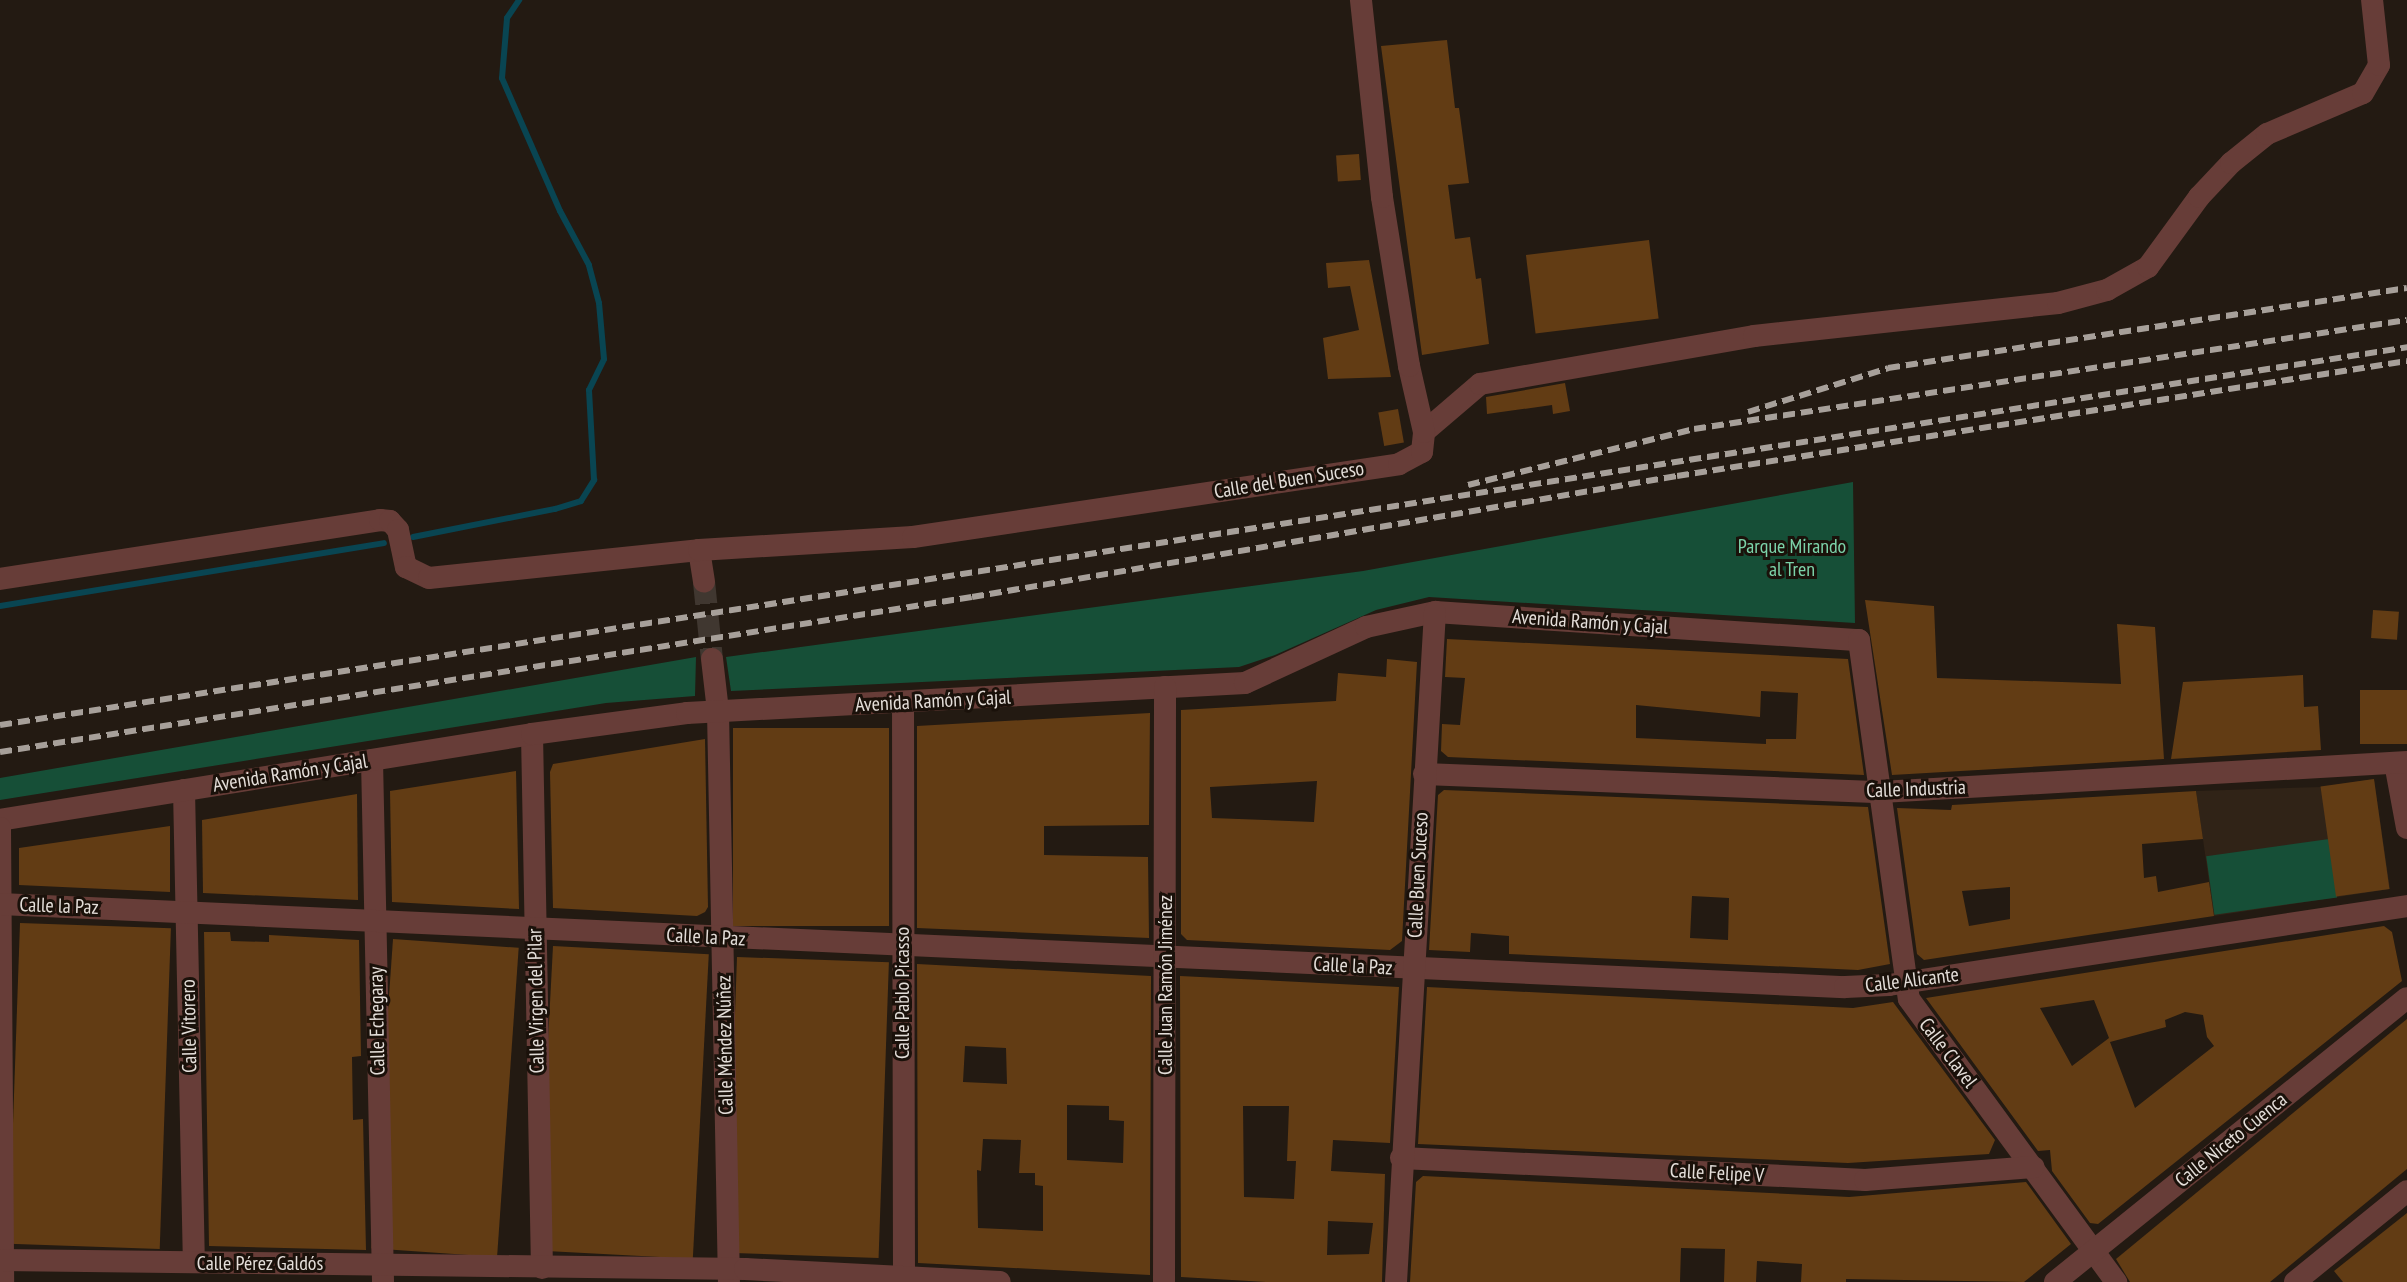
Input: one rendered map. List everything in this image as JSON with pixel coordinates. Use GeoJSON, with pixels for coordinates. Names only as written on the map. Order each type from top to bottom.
{"type":"FeatureCollection","features":[{"type":"Feature","properties":{"kind":"street"},"geometry":{"type":"LineString","coordinates":[[1361,0],[1382,197],[1409,366],[1424,432],[1480,384],[1754,336],[2058,303],[2107,290],[2148,267],[2199,197],[2231,163],[2267,134],[2363,93],[2379,65],[2372,0]]}},
{"type":"Feature","properties":{"kind":"street","name":"Calle del Buen Suceso"},"geometry":{"type":"LineString","coordinates":[[699,550],[913,537],[1399,464],[1422,452],[1424,432]]}},
{"type":"Feature","properties":{"kind":"street"},"geometry":{"type":"LineString","coordinates":[[0,579],[380,520],[390,521],[398,530],[406,567],[429,578],[699,550],[704,582]]}},
{"type":"Feature","properties":{"kind":"street","name":"Avenida Ramón y Cajal"},"geometry":{"type":"LineString","coordinates":[[0,820],[532,734],[718,711],[1245,683],[1366,627],[1435,612],[1859,640]]}},
{"type":"Feature","properties":{"kind":"street","name":"Calle Buen Suceso"},"geometry":{"type":"LineString","coordinates":[[1396,1282],[1435,612]]}},
{"type":"Feature","properties":{"kind":"street","name":"Calle Clavel"},"geometry":{"type":"LineString","coordinates":[[1859,640],[1906,982],[1913,1007],[2116,1282]]}},
{"type":"Feature","properties":{"kind":"street","name":"Calle Méndez Núñez"},"geometry":{"type":"LineString","coordinates":[[712,659],[718,711],[729,1276]]}},
{"type":"Feature","properties":{"kind":"street","name":"Calle Juan Ramón Jiménez"},"geometry":{"type":"LineString","coordinates":[[1164,1282],[1165,687]]}},
{"type":"Feature","properties":{"kind":"street","name":"Calle Pablo Picasso"},"geometry":{"type":"LineString","coordinates":[[903,703],[904,1280]]}},
{"type":"Feature","properties":{"kind":"street","name":"Calle Virgen del Pilar"},"geometry":{"type":"LineString","coordinates":[[532,734],[542,1268]]}},
{"type":"Feature","properties":{"kind":"street","name":"Calle Echegaray"},"geometry":{"type":"LineString","coordinates":[[372,760],[383,1273]]}},
{"type":"Feature","properties":{"kind":"street"},"geometry":{"type":"LineString","coordinates":[[2401,762],[2407,828]]}},
{"type":"Feature","properties":{"kind":"street","name":"Calle Industria"},"geometry":{"type":"LineString","coordinates":[[1424,774],[1881,792],[2401,762]]}},
{"type":"Feature","properties":{"kind":"street","name":"Calle Vitorero"},"geometry":{"type":"LineString","coordinates":[[184,790],[194,1262]]}},
{"type":"Feature","properties":{"kind":"street"},"geometry":{"type":"LineString","coordinates":[[0,828],[2,1268]]}},
{"type":"Feature","properties":{"kind":"street","name":"Calle la Paz"},"geometry":{"type":"LineString","coordinates":[[1,904],[1412,969]]}},
{"type":"Feature","properties":{"kind":"street","name":"Calle Alicante"},"geometry":{"type":"LineString","coordinates":[[1412,969],[1845,987],[1906,982],[2407,906]]}},
{"type":"Feature","properties":{"kind":"street","name":"Calle Niceto Cuenca"},"geometry":{"type":"LineString","coordinates":[[2055,1282],[2407,998]]}},
{"type":"Feature","properties":{"kind":"street","name":"Calle Felipe V"},"geometry":{"type":"LineString","coordinates":[[1401,1158],[1865,1180],[2033,1167]]}},
{"type":"Feature","properties":{"kind":"street"},"geometry":{"type":"LineString","coordinates":[[2295,1282],[2407,1191]]}},
{"type":"Feature","properties":{"kind":"street","name":"Calle Pérez Galdós"},"geometry":{"type":"LineString","coordinates":[[2,1268],[194,1262],[383,1273],[542,1268],[1000,1282]]}},
{"type":"Feature","properties":{"kind":"shaded area"},"geometry":{"type":"Polygon","coordinates":[[[2374,779],[2390,889],[2214,916],[2196,791],[2321,787],[2374,779]]]}},
{"type":"Feature","properties":{"kind":"green space","name":"Parque Mirando al Tren"},"geometry":{"type":"Polygon","coordinates":[[[1853,482],[1855,623],[1429,597],[1376,610],[1275,655],[1239,667],[731,691],[726,657],[1363,571],[1853,482]]]}},
{"type":"Feature","properties":{"kind":"green space"},"geometry":{"type":"Polygon","coordinates":[[[696,657],[695,696],[606,703],[0,800],[0,778],[696,657]]]}},
{"type":"Feature","properties":{"kind":"green space"},"geometry":{"type":"Polygon","coordinates":[[[2329,839],[2337,897],[2214,915],[2206,856],[2329,839]]]}},
{"type":"Feature","properties":{"kind":"building"},"geometry":{"type":"Polygon","coordinates":[[[1447,40],[1455,108],[1459,108],[1469,183],[1448,185],[1455,239],[1470,237],[1476,279],[1481,278],[1489,344],[1422,355],[1381,46],[1447,40]]]}},
{"type":"Feature","properties":{"kind":"building"},"geometry":{"type":"Polygon","coordinates":[[[1359,154],[1361,180],[1338,182],[1336,156],[1359,154]]]}},
{"type":"Feature","properties":{"kind":"building"},"geometry":{"type":"Polygon","coordinates":[[[1649,240],[1659,318],[1536,334],[1526,255],[1649,240]]]}},
{"type":"Feature","properties":{"kind":"building"},"geometry":{"type":"Polygon","coordinates":[[[1369,260],[1391,377],[1328,379],[1323,338],[1359,330],[1350,286],[1328,288],[1326,263],[1369,260]]]}},
{"type":"Feature","properties":{"kind":"building"},"geometry":{"type":"Polygon","coordinates":[[[1565,383],[1570,411],[1553,414],[1552,405],[1487,414],[1486,397],[1565,383]]]}},
{"type":"Feature","properties":{"kind":"building"},"geometry":{"type":"Polygon","coordinates":[[[1398,409],[1404,442],[1384,446],[1378,412],[1398,409]]]}},
{"type":"Feature","properties":{"kind":"building"},"geometry":{"type":"Polygon","coordinates":[[[1865,600],[1934,606],[1937,678],[2121,684],[2117,624],[2155,627],[2164,759],[1892,775],[1865,600]]]}},
{"type":"Feature","properties":{"kind":"building"},"geometry":{"type":"Polygon","coordinates":[[[2373,610],[2399,612],[2397,640],[2371,638],[2373,610]]]}},
{"type":"Feature","properties":{"kind":"building"},"geometry":{"type":"Polygon","coordinates":[[[1447,639],[1848,659],[1864,775],[1448,757],[1441,751],[1442,724],[1460,725],[1465,678],[1445,677],[1447,639]],[[1761,691],[1760,717],[1636,705],[1636,738],[1766,744],[1766,739],[1796,739],[1798,693],[1761,691]]]}},
{"type":"Feature","properties":{"kind":"building"},"geometry":{"type":"Polygon","coordinates":[[[1387,659],[1417,662],[1402,941],[1390,950],[1187,940],[1181,934],[1181,710],[1336,701],[1338,673],[1386,677],[1387,659]],[[1317,781],[1210,787],[1212,818],[1314,822],[1317,781]]]}},
{"type":"Feature","properties":{"kind":"building"},"geometry":{"type":"Polygon","coordinates":[[[2303,675],[2304,707],[2318,706],[2321,750],[2171,759],[2183,682],[2303,675]]]}},
{"type":"Feature","properties":{"kind":"building"},"geometry":{"type":"Polygon","coordinates":[[[2360,690],[2407,690],[2407,744],[2360,744],[2360,690]]]}},
{"type":"Feature","properties":{"kind":"building"},"geometry":{"type":"Polygon","coordinates":[[[1150,713],[1149,825],[1044,826],[1044,855],[1148,857],[1149,938],[917,928],[917,726],[1150,713]]]}},
{"type":"Feature","properties":{"kind":"building"},"geometry":{"type":"Polygon","coordinates":[[[733,728],[889,728],[889,926],[733,926],[733,728]]]}},
{"type":"Feature","properties":{"kind":"building"},"geometry":{"type":"Polygon","coordinates":[[[705,739],[708,907],[705,912],[697,916],[553,908],[550,772],[553,764],[705,739]]]}},
{"type":"Feature","properties":{"kind":"building"},"geometry":{"type":"Polygon","coordinates":[[[516,771],[519,909],[392,902],[390,791],[516,771]]]}},
{"type":"Feature","properties":{"kind":"building"},"geometry":{"type":"Polygon","coordinates":[[[2374,779],[2389,889],[2336,896],[2321,787],[2374,779]]]}},
{"type":"Feature","properties":{"kind":"building"},"geometry":{"type":"Polygon","coordinates":[[[1444,790],[1868,807],[1890,964],[1858,970],[1509,954],[1509,936],[1471,933],[1470,952],[1429,950],[1438,795],[1444,790]],[[1692,896],[1690,938],[1728,940],[1729,898],[1692,896]]]}},
{"type":"Feature","properties":{"kind":"building"},"geometry":{"type":"Polygon","coordinates":[[[2196,791],[2203,839],[2142,844],[2144,878],[2156,876],[2158,892],[2209,882],[2214,916],[1924,960],[1917,954],[1897,808],[1951,810],[1952,805],[2196,791]],[[2010,887],[1962,891],[1969,926],[2010,919],[2010,887]]]}},
{"type":"Feature","properties":{"kind":"building"},"geometry":{"type":"Polygon","coordinates":[[[357,794],[358,900],[203,893],[202,820],[357,794]]]}},
{"type":"Feature","properties":{"kind":"building"},"geometry":{"type":"Polygon","coordinates":[[[170,826],[170,892],[19,885],[19,848],[170,826]]]}},
{"type":"Feature","properties":{"kind":"building"},"geometry":{"type":"Polygon","coordinates":[[[20,923],[171,928],[160,1249],[9,1244],[20,923]]]}},
{"type":"Feature","properties":{"kind":"building"},"geometry":{"type":"Polygon","coordinates":[[[2384,926],[2392,932],[2402,981],[2098,1224],[2090,1223],[2052,1171],[2050,1150],[2038,1151],[1926,998],[2384,926]],[[2094,1000],[2040,1008],[2072,1066],[2109,1038],[2094,1000]],[[2185,1012],[2165,1020],[2166,1027],[2110,1042],[2135,1108],[2214,1046],[2207,1037],[2203,1015],[2185,1012]]]}},
{"type":"Feature","properties":{"kind":"building"},"geometry":{"type":"Polygon","coordinates":[[[204,932],[230,932],[231,941],[269,942],[269,935],[359,940],[361,1056],[352,1057],[353,1120],[363,1119],[366,1250],[209,1246],[204,932]]]}},
{"type":"Feature","properties":{"kind":"building"},"geometry":{"type":"Polygon","coordinates":[[[393,939],[519,948],[497,1257],[371,1248],[393,939]]]}},
{"type":"Feature","properties":{"kind":"building"},"geometry":{"type":"Polygon","coordinates":[[[553,946],[709,954],[693,1259],[537,1251],[553,946]]]}},
{"type":"Feature","properties":{"kind":"building"},"geometry":{"type":"Polygon","coordinates":[[[737,957],[889,962],[879,1258],[727,1253],[737,957]]]}},
{"type":"Feature","properties":{"kind":"building"},"geometry":{"type":"Polygon","coordinates":[[[917,964],[1151,976],[1150,1275],[918,1263],[917,964]],[[965,1046],[963,1082],[1007,1084],[1006,1048],[965,1046]],[[1067,1105],[1067,1160],[1123,1163],[1124,1121],[1109,1120],[1109,1106],[1067,1105]],[[983,1139],[981,1171],[977,1170],[978,1228],[1043,1231],[1043,1186],[1035,1185],[1035,1173],[1019,1173],[1021,1140],[983,1139]]]}},
{"type":"Feature","properties":{"kind":"building"},"geometry":{"type":"Polygon","coordinates":[[[1180,976],[1399,987],[1390,1143],[1333,1140],[1331,1171],[1385,1174],[1382,1282],[1266,1282],[1181,1277],[1180,976]],[[1243,1106],[1244,1197],[1294,1199],[1296,1161],[1287,1161],[1289,1106],[1243,1106]],[[1328,1221],[1327,1255],[1369,1254],[1373,1223],[1328,1221]]]}},
{"type":"Feature","properties":{"kind":"building"},"geometry":{"type":"Polygon","coordinates":[[[1427,987],[1853,1008],[1893,1002],[1995,1140],[1989,1154],[1848,1163],[1418,1144],[1427,987]]]}},
{"type":"Feature","properties":{"kind":"building"},"geometry":{"type":"Polygon","coordinates":[[[2407,1019],[2407,1169],[2270,1282],[2130,1282],[2116,1259],[2407,1019]]]}},
{"type":"Feature","properties":{"kind":"building"},"geometry":{"type":"Polygon","coordinates":[[[1423,1176],[1849,1197],[2026,1182],[2071,1244],[2024,1282],[1846,1279],[1846,1282],[1801,1282],[1802,1264],[1757,1261],[1756,1282],[1724,1282],[1725,1249],[1681,1248],[1680,1282],[1410,1282],[1416,1182],[1423,1176]]]}},
{"type":"Feature","properties":{"kind":"building"},"geometry":{"type":"Polygon","coordinates":[[[2407,1213],[2407,1282],[2343,1282],[2334,1271],[2407,1213]]]}},
{"type":"Feature","properties":{"kind":"waterway"},"geometry":{"type":"LineString","coordinates":[[413,537],[581,501],[594,480],[589,390],[604,359],[599,303],[589,265],[560,211],[502,78],[507,18],[519,0]]}},
{"type":"Feature","properties":{"kind":"waterway"},"geometry":{"type":"LineString","coordinates":[[0,606],[384,543]]}},
{"type":"Feature","properties":{"kind":"tunnel"},"geometry":{"type":"LineString","coordinates":[[704,582],[712,659]]}},
{"type":"Feature","properties":{"kind":"railway"},"geometry":{"type":"LineString","coordinates":[[1748,412],[1888,368],[2407,288]]}},
{"type":"Feature","properties":{"kind":"railway"},"geometry":{"type":"LineString","coordinates":[[1468,485],[1694,429],[2407,320]]}},
{"type":"Feature","properties":{"kind":"railway"},"geometry":{"type":"LineString","coordinates":[[0,725],[2407,347]]}},
{"type":"Feature","properties":{"kind":"railway"},"geometry":{"type":"LineString","coordinates":[[0,752],[972,597],[1677,476],[2407,361]]}}]}
